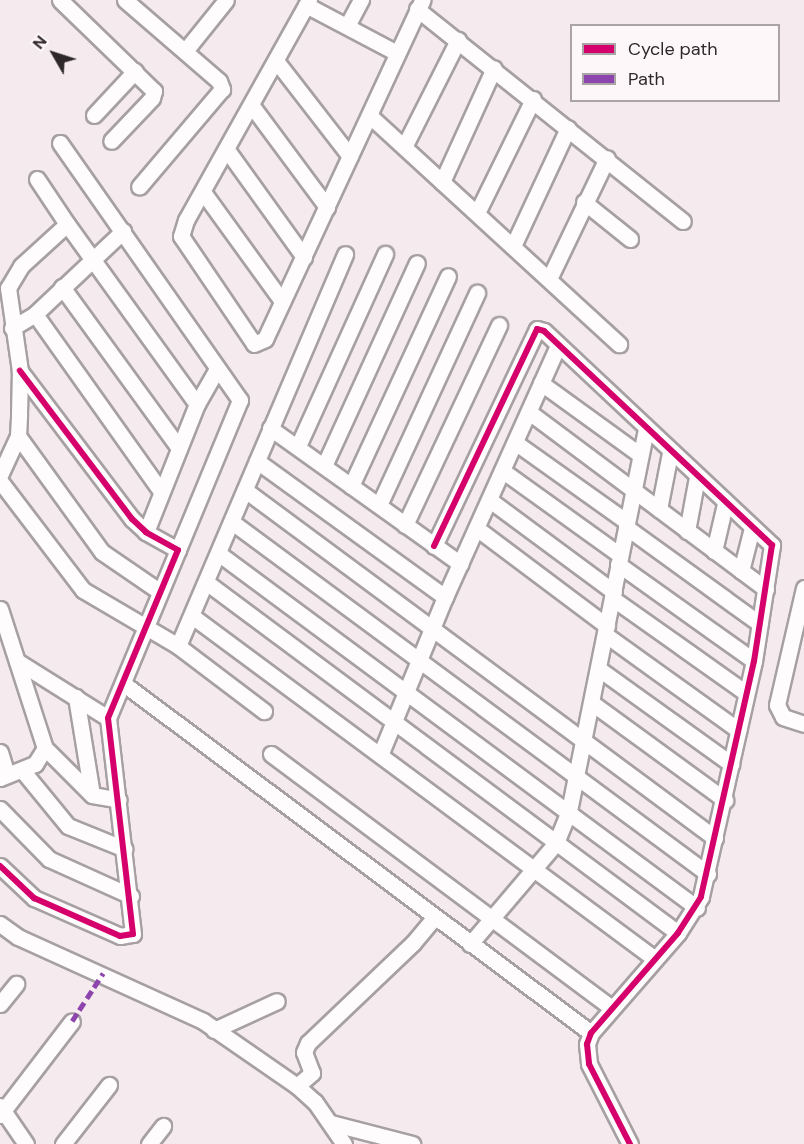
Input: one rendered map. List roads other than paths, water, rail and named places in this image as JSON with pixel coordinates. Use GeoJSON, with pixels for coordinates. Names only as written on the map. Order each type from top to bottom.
{"type":"FeatureCollection","features":[{"type":"Feature","properties":{"kind":"street"},"geometry":{"type":"LineString","coordinates":[[60,0],[135,71],[154,94],[111,141]]}},
{"type":"Feature","properties":{"kind":"street"},"geometry":{"type":"LineString","coordinates":[[125,0],[219,81],[221,94],[139,187]]}},
{"type":"Feature","properties":{"kind":"street"},"geometry":{"type":"LineString","coordinates":[[185,51],[226,0]]}},
{"type":"Feature","properties":{"kind":"street"},"geometry":{"type":"LineString","coordinates":[[347,26],[361,0]]}},
{"type":"Feature","properties":{"kind":"street"},"geometry":{"type":"LineString","coordinates":[[398,53],[308,3],[182,229],[183,244],[248,339],[254,344],[262,342],[304,257],[370,116],[398,53],[419,5],[458,40],[683,220]]}},
{"type":"Feature","properties":{"kind":"street"},"geometry":{"type":"LineString","coordinates":[[404,147],[458,40]]}},
{"type":"Feature","properties":{"kind":"street"},"geometry":{"type":"LineString","coordinates":[[277,62],[350,156]]}},
{"type":"Feature","properties":{"kind":"street"},"geometry":{"type":"LineString","coordinates":[[442,182],[494,68]]}},
{"type":"Feature","properties":{"kind":"street"},"geometry":{"type":"LineString","coordinates":[[94,115],[135,71]]}},
{"type":"Feature","properties":{"kind":"street"},"geometry":{"type":"LineString","coordinates":[[477,213],[533,99]]}},
{"type":"Feature","properties":{"kind":"street"},"geometry":{"type":"LineString","coordinates":[[252,106],[327,207]]}},
{"type":"Feature","properties":{"kind":"street"},"geometry":{"type":"LineString","coordinates":[[370,116],[620,344]]}},
{"type":"Feature","properties":{"kind":"street"},"geometry":{"type":"LineString","coordinates":[[513,246],[568,128]]}},
{"type":"Feature","properties":{"kind":"street"},"geometry":{"type":"LineString","coordinates":[[0,866],[33,898],[126,937],[135,929],[108,718],[124,684],[159,591],[239,406],[237,395],[60,143]]}},
{"type":"Feature","properties":{"kind":"street"},"geometry":{"type":"LineString","coordinates":[[227,150],[304,257]]}},
{"type":"Feature","properties":{"kind":"street"},"geometry":{"type":"LineString","coordinates":[[549,279],[607,158]]}},
{"type":"Feature","properties":{"kind":"street"},"geometry":{"type":"LineString","coordinates":[[37,179],[91,260],[197,404]]}},
{"type":"Feature","properties":{"kind":"street"},"geometry":{"type":"LineString","coordinates":[[203,192],[282,301]]}},
{"type":"Feature","properties":{"kind":"street"},"geometry":{"type":"LineString","coordinates":[[584,202],[630,239]]}},
{"type":"Feature","properties":{"kind":"street"},"geometry":{"type":"LineString","coordinates":[[67,224],[11,279],[8,288],[20,371],[18,436],[102,552],[159,591]]}},
{"type":"Feature","properties":{"kind":"street"},"geometry":{"type":"LineString","coordinates":[[12,328],[35,314],[123,231]]}},
{"type":"Feature","properties":{"kind":"street"},"geometry":{"type":"LineString","coordinates":[[178,646],[345,254]]}},
{"type":"Feature","properties":{"kind":"street"},"geometry":{"type":"LineString","coordinates":[[298,446],[385,254]]}},
{"type":"Feature","properties":{"kind":"street"},"geometry":{"type":"LineString","coordinates":[[324,466],[417,263]]}},
{"type":"Feature","properties":{"kind":"street"},"geometry":{"type":"LineString","coordinates":[[351,486],[448,276]]}},
{"type":"Feature","properties":{"kind":"street"},"geometry":{"type":"LineString","coordinates":[[62,288],[179,448]]}},
{"type":"Feature","properties":{"kind":"street"},"geometry":{"type":"LineString","coordinates":[[379,505],[477,293]]}},
{"type":"Feature","properties":{"kind":"street"},"geometry":{"type":"LineString","coordinates":[[35,314],[160,490]]}},
{"type":"Feature","properties":{"kind":"street"},"geometry":{"type":"LineString","coordinates":[[405,525],[498,325]]}},
{"type":"Feature","properties":{"kind":"street"},"geometry":{"type":"LineString","coordinates":[[434,546],[533,333],[544,331],[670,453],[772,545],[754,661],[708,874],[697,908],[591,1033],[587,1044],[589,1064],[630,1144]]}},
{"type":"Feature","properties":{"kind":"street"},"geometry":{"type":"LineString","coordinates":[[381,753],[446,597],[491,501],[558,346]]}},
{"type":"Feature","properties":{"kind":"street"},"geometry":{"type":"LineString","coordinates":[[146,532],[160,490],[197,404],[217,369]]}},
{"type":"Feature","properties":{"kind":"street"},"geometry":{"type":"LineString","coordinates":[[20,371],[146,532],[178,550]]}},
{"type":"Feature","properties":{"kind":"street"},"geometry":{"type":"LineString","coordinates":[[541,382],[639,454]]}},
{"type":"Feature","properties":{"kind":"street"},"geometry":{"type":"LineString","coordinates":[[530,412],[766,589]]}},
{"type":"Feature","properties":{"kind":"street"},"geometry":{"type":"LineString","coordinates":[[270,428],[461,564]]}},
{"type":"Feature","properties":{"kind":"street"},"geometry":{"type":"LineString","coordinates":[[470,944],[556,843],[569,811],[607,631],[639,454],[646,430]]}},
{"type":"Feature","properties":{"kind":"street"},"geometry":{"type":"LineString","coordinates":[[0,475],[5,448],[18,436]]}},
{"type":"Feature","properties":{"kind":"street"},"geometry":{"type":"LineString","coordinates":[[516,443],[760,624]]}},
{"type":"Feature","properties":{"kind":"street"},"geometry":{"type":"LineString","coordinates":[[659,508],[670,453]]}},
{"type":"Feature","properties":{"kind":"street"},"geometry":{"type":"LineString","coordinates":[[257,461],[446,597]]}},
{"type":"Feature","properties":{"kind":"street"},"geometry":{"type":"LineString","coordinates":[[503,471],[754,661]]}},
{"type":"Feature","properties":{"kind":"street"},"geometry":{"type":"LineString","coordinates":[[687,531],[697,477]]}},
{"type":"Feature","properties":{"kind":"street"},"geometry":{"type":"LineString","coordinates":[[0,481],[83,590],[178,646],[264,711]]}},
{"type":"Feature","properties":{"kind":"street"},"geometry":{"type":"LineString","coordinates":[[245,490],[715,838]]}},
{"type":"Feature","properties":{"kind":"street"},"geometry":{"type":"LineString","coordinates":[[491,501],[746,693]]}},
{"type":"Feature","properties":{"kind":"street"},"geometry":{"type":"LineString","coordinates":[[714,551],[725,504]]}},
{"type":"Feature","properties":{"kind":"street"},"geometry":{"type":"LineString","coordinates":[[232,522],[708,874]]}},
{"type":"Feature","properties":{"kind":"street"},"geometry":{"type":"LineString","coordinates":[[741,571],[752,528]]}},
{"type":"Feature","properties":{"kind":"street"},"geometry":{"type":"LineString","coordinates":[[478,530],[738,730]]}},
{"type":"Feature","properties":{"kind":"street"},"geometry":{"type":"LineString","coordinates":[[218,553],[697,908]]}},
{"type":"Feature","properties":{"kind":"street"},"geometry":{"type":"LineString","coordinates":[[206,582],[678,933]]}},
{"type":"Feature","properties":{"kind":"street"},"geometry":{"type":"LineString","coordinates":[[804,588],[800,628],[777,705],[783,717],[804,724]]}},
{"type":"Feature","properties":{"kind":"street"},"geometry":{"type":"LineString","coordinates":[[0,609],[45,748],[92,795],[119,800]]}},
{"type":"Feature","properties":{"kind":"street"},"geometry":{"type":"LineString","coordinates":[[192,616],[381,753],[655,959]]}},
{"type":"Feature","properties":{"kind":"street"},"geometry":{"type":"LineString","coordinates":[[17,661],[108,718]]}},
{"type":"Feature","properties":{"kind":"street"},"geometry":{"type":"LineString","coordinates":[[599,669],[731,764]]}},
{"type":"Feature","properties":{"kind":"street"},"geometry":{"type":"LineString","coordinates":[[124,684],[433,919],[591,1033]]}},
{"type":"Feature","properties":{"kind":"street"},"geometry":{"type":"LineString","coordinates":[[76,697],[92,795]]}},
{"type":"Feature","properties":{"kind":"street"},"geometry":{"type":"LineString","coordinates":[[592,703],[725,800]]}},
{"type":"Feature","properties":{"kind":"street"},"geometry":{"type":"LineString","coordinates":[[0,752],[3,777],[35,764],[45,748]]}},
{"type":"Feature","properties":{"kind":"street"},"geometry":{"type":"LineString","coordinates":[[272,754],[612,1008]]}},
{"type":"Feature","properties":{"kind":"street"},"geometry":{"type":"LineString","coordinates":[[22,770],[68,826],[125,849]]}},
{"type":"Feature","properties":{"kind":"street"},"geometry":{"type":"LineString","coordinates":[[0,809],[49,859],[131,896]]}},
{"type":"Feature","properties":{"kind":"street"},"geometry":{"type":"LineString","coordinates":[[297,1086],[312,1073],[304,1052],[308,1043],[413,943],[433,919]]}},
{"type":"Feature","properties":{"kind":"street"},"geometry":{"type":"LineString","coordinates":[[0,924],[18,936],[156,996],[214,1030],[297,1086],[331,1123],[344,1144]]}},
{"type":"Feature","properties":{"kind":"street"},"geometry":{"type":"LineString","coordinates":[[0,1004],[16,984]]}},
{"type":"Feature","properties":{"kind":"street"},"geometry":{"type":"LineString","coordinates":[[214,1030],[277,1000]]}},
{"type":"Feature","properties":{"kind":"street"},"geometry":{"type":"LineString","coordinates":[[26,1144],[1,1111],[72,1021]]}},
{"type":"Feature","properties":{"kind":"street"},"geometry":{"type":"LineString","coordinates":[[63,1144],[109,1085]]}},
{"type":"Feature","properties":{"kind":"street"},"geometry":{"type":"LineString","coordinates":[[331,1123],[412,1144]]}},
{"type":"Feature","properties":{"kind":"street"},"geometry":{"type":"LineString","coordinates":[[149,1144],[163,1126]]}}]}
